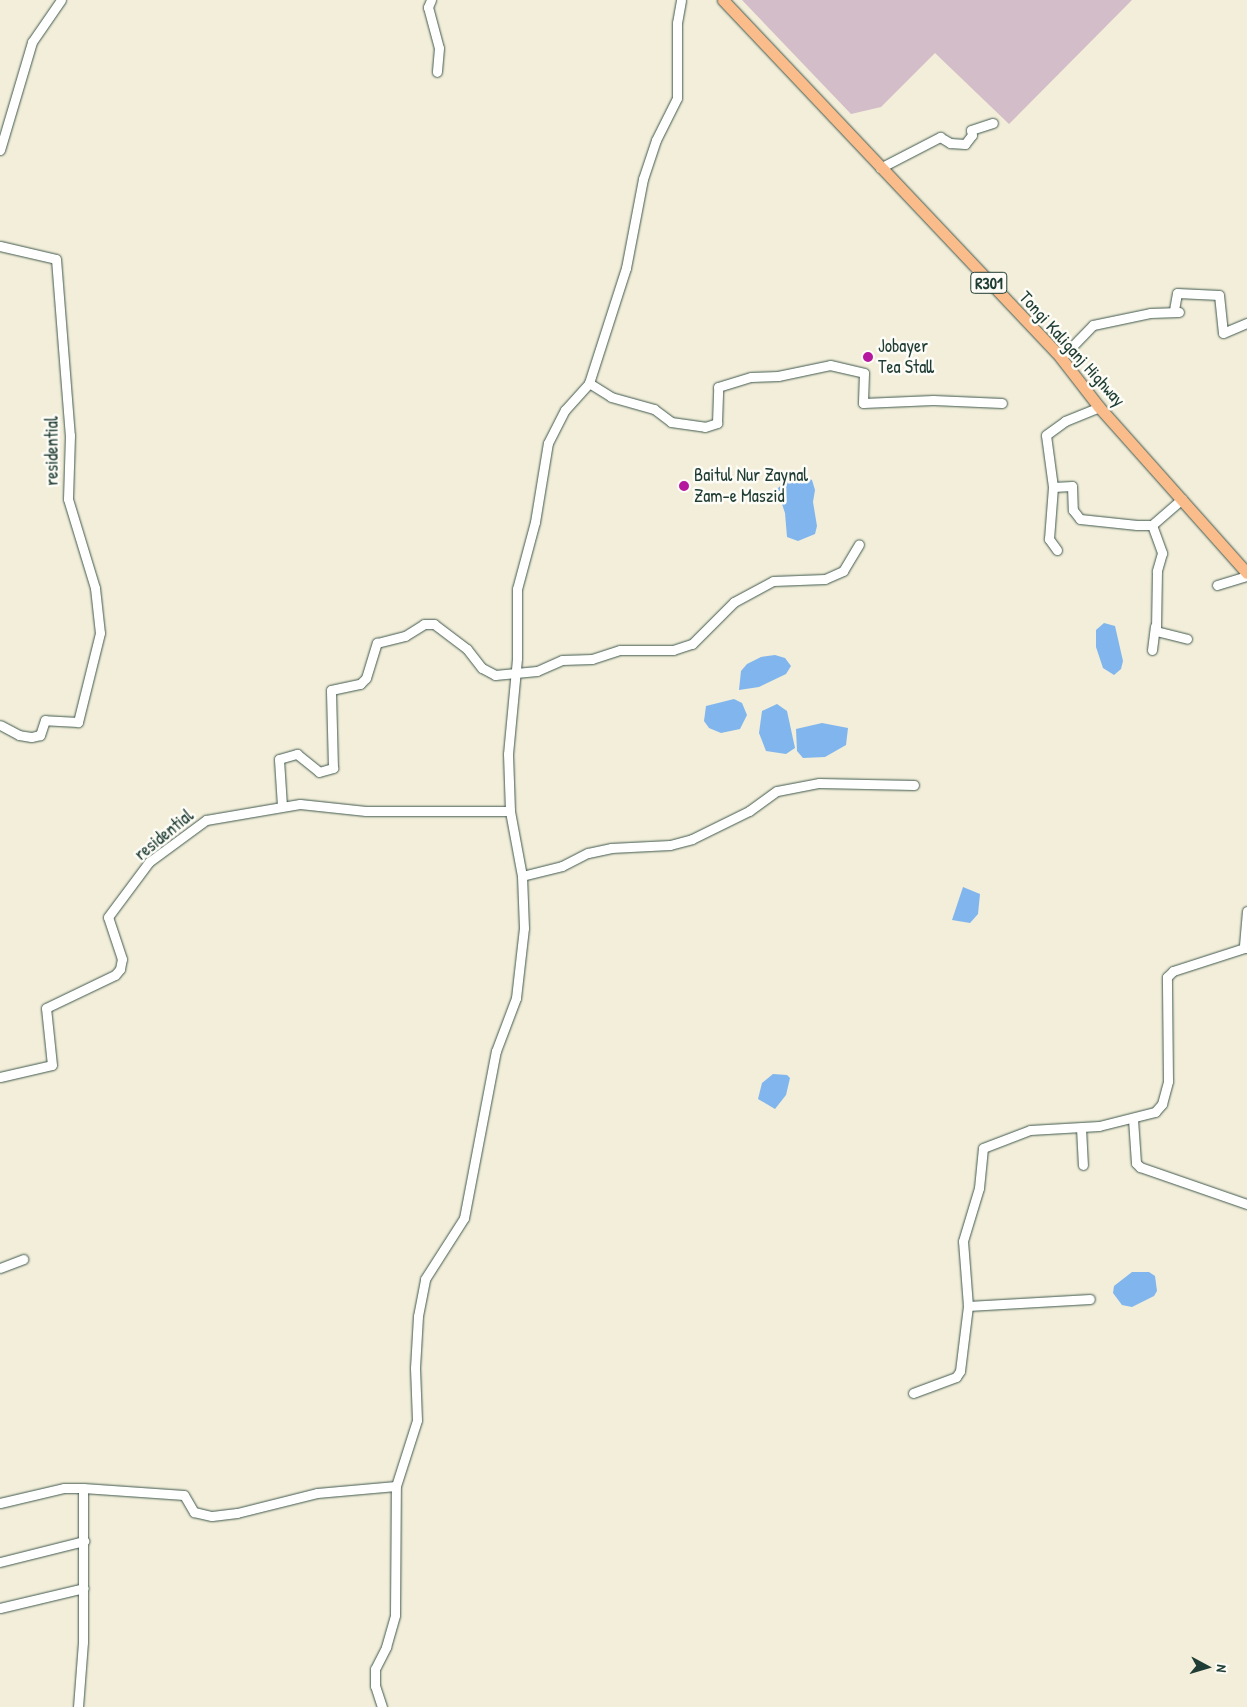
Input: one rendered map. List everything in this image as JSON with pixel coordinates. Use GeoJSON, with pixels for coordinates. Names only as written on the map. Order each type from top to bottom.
{"type":"FeatureCollection","features":[{"type":"Feature","properties":{"kind":"main road","name":"Tongi Kaliganj Highway"},"geometry":{"type":"LineString","coordinates":[[723,0],[1061,358],[1100,407],[1247,574]]}},
{"type":"Feature","properties":{"kind":"street"},"geometry":{"type":"LineString","coordinates":[[0,150],[3,131],[32,42],[61,0]]}},
{"type":"Feature","properties":{"kind":"street"},"geometry":{"type":"LineString","coordinates":[[431,0],[428,7],[439,48],[437,72]]}},
{"type":"Feature","properties":{"kind":"street"},"geometry":{"type":"LineString","coordinates":[[382,1707],[375,1686],[375,1669],[386,1647],[395,1615],[396,1486],[417,1420],[415,1368],[418,1316],[425,1279],[464,1218],[496,1051],[516,998],[524,928],[522,876],[510,810],[508,754],[514,672],[517,589],[535,522],[548,443],[564,410],[589,383],[626,268],[643,179],[656,140],[677,98],[677,23],[681,0]]}},
{"type":"Feature","properties":{"kind":"street"},"geometry":{"type":"LineString","coordinates":[[880,168],[940,137],[950,144],[965,144],[972,135],[971,130],[993,123]]}},
{"type":"Feature","properties":{"kind":"street","name":"residential"},"geometry":{"type":"LineString","coordinates":[[0,246],[56,258],[70,435],[68,499],[95,588],[100,633],[78,722],[45,720],[40,735],[31,737],[19,735],[0,725]]}},
{"type":"Feature","properties":{"kind":"street"},"geometry":{"type":"LineString","coordinates":[[1061,358],[1093,325],[1176,311],[1177,293],[1219,295],[1223,333],[1247,323]]}},
{"type":"Feature","properties":{"kind":"street"},"geometry":{"type":"LineString","coordinates":[[589,383],[611,397],[654,409],[671,422],[706,427],[717,423],[718,388],[751,377],[778,376],[830,365],[864,373],[863,404],[932,400],[1002,403]]}},
{"type":"Feature","properties":{"kind":"street"},"geometry":{"type":"LineString","coordinates":[[1057,550],[1049,539],[1053,487],[1046,435],[1064,421],[1100,407]]}},
{"type":"Feature","properties":{"kind":"street"},"geometry":{"type":"LineString","coordinates":[[1053,487],[1072,486],[1073,510],[1080,519],[1152,525],[1182,499]]}},
{"type":"Feature","properties":{"kind":"street"},"geometry":{"type":"LineString","coordinates":[[1152,525],[1162,553],[1157,571],[1152,650]]}},
{"type":"Feature","properties":{"kind":"street"},"geometry":{"type":"LineString","coordinates":[[282,806],[279,760],[297,754],[319,772],[333,768],[331,690],[360,684],[366,678],[377,643],[405,636],[424,624],[434,624],[467,650],[482,668],[496,675],[538,671],[571,658],[592,659],[620,650],[673,650],[692,644],[734,602],[773,581],[825,579],[843,571],[858,544]]}},
{"type":"Feature","properties":{"kind":"street"},"geometry":{"type":"LineString","coordinates":[[1217,585],[1247,574]]}},
{"type":"Feature","properties":{"kind":"street"},"geometry":{"type":"LineString","coordinates":[[1155,626],[1160,635],[1187,639]]}},
{"type":"Feature","properties":{"kind":"street"},"geometry":{"type":"LineString","coordinates":[[522,876],[562,866],[588,853],[611,848],[670,845],[692,840],[749,811],[777,791],[819,784],[914,785]]}},
{"type":"Feature","properties":{"kind":"street","name":"residential"},"geometry":{"type":"LineString","coordinates":[[0,1077],[52,1065],[46,1008],[114,975],[120,969],[122,959],[108,917],[149,862],[206,820],[245,816],[282,806],[319,803],[366,811],[510,810]]}},
{"type":"Feature","properties":{"kind":"street"},"geometry":{"type":"LineString","coordinates":[[913,1393],[959,1375],[968,1306],[963,1241],[979,1188],[982,1148],[1030,1130],[1082,1128],[1133,1119],[1155,1112],[1162,1104],[1168,1081],[1167,978],[1173,971],[1245,948],[1247,911]]}},
{"type":"Feature","properties":{"kind":"street"},"geometry":{"type":"LineString","coordinates":[[1133,1119],[1136,1163],[1140,1167],[1247,1204]]}},
{"type":"Feature","properties":{"kind":"street"},"geometry":{"type":"LineString","coordinates":[[1082,1128],[1083,1165]]}},
{"type":"Feature","properties":{"kind":"street"},"geometry":{"type":"LineString","coordinates":[[0,1268],[23,1259]]}},
{"type":"Feature","properties":{"kind":"street"},"geometry":{"type":"LineString","coordinates":[[968,1306],[1090,1299]]}},
{"type":"Feature","properties":{"kind":"street"},"geometry":{"type":"LineString","coordinates":[[0,1503],[64,1488],[83,1488],[184,1495],[194,1512],[212,1516],[237,1514],[317,1493],[396,1486]]}},
{"type":"Feature","properties":{"kind":"street"},"geometry":{"type":"LineString","coordinates":[[78,1707],[84,1588],[83,1488]]}},
{"type":"Feature","properties":{"kind":"street"},"geometry":{"type":"LineString","coordinates":[[0,1562],[84,1541]]}},
{"type":"Feature","properties":{"kind":"street"},"geometry":{"type":"LineString","coordinates":[[0,1608],[84,1588]]}},
{"type":"Feature","properties":{"kind":"shaded area"},"geometry":{"type":"Polygon","coordinates":[[[742,0],[1132,0],[1009,124],[935,53],[881,107],[851,114],[742,0]]]}},
{"type":"Feature","properties":{"kind":"water"},"geometry":{"type":"Polygon","coordinates":[[[802,475],[812,480],[815,490],[813,502],[817,526],[815,534],[798,541],[787,537],[785,513],[777,489],[790,477],[802,475]]]}},
{"type":"Feature","properties":{"kind":"water"},"geometry":{"type":"Polygon","coordinates":[[[1104,623],[1115,626],[1123,661],[1121,669],[1114,675],[1103,668],[1096,647],[1096,630],[1104,623]]]}},
{"type":"Feature","properties":{"kind":"water"},"geometry":{"type":"Polygon","coordinates":[[[775,655],[785,658],[791,666],[786,674],[759,687],[739,690],[741,671],[747,664],[761,657],[775,655]]]}},
{"type":"Feature","properties":{"kind":"water"},"geometry":{"type":"Polygon","coordinates":[[[734,699],[742,703],[747,715],[740,729],[721,733],[709,728],[704,721],[706,706],[734,699]]]}},
{"type":"Feature","properties":{"kind":"water"},"geometry":{"type":"Polygon","coordinates":[[[777,704],[787,711],[795,748],[786,754],[766,751],[759,733],[762,711],[777,704]]]}},
{"type":"Feature","properties":{"kind":"water"},"geometry":{"type":"Polygon","coordinates":[[[822,723],[848,728],[846,745],[825,757],[803,758],[797,751],[796,729],[822,723]]]}},
{"type":"Feature","properties":{"kind":"water"},"geometry":{"type":"Polygon","coordinates":[[[963,887],[980,894],[978,914],[970,923],[952,920],[963,887]]]}},
{"type":"Feature","properties":{"kind":"water"},"geometry":{"type":"Polygon","coordinates":[[[773,1074],[787,1075],[790,1078],[786,1095],[775,1109],[758,1099],[762,1083],[773,1074]]]}},
{"type":"Feature","properties":{"kind":"water"},"geometry":{"type":"Polygon","coordinates":[[[1132,1272],[1149,1272],[1155,1276],[1157,1291],[1154,1296],[1132,1307],[1122,1305],[1113,1293],[1114,1286],[1132,1272]]]}},
{"type":"Feature","properties":{"kind":"place","name":"Jobayer Tea Stall"},"geometry":{"type":"Point","coordinates":[868,357]}},
{"type":"Feature","properties":{"kind":"place","name":"Baitul Nur Zaynal Zam-e Maszid"},"geometry":{"type":"Point","coordinates":[684,486]}}]}
